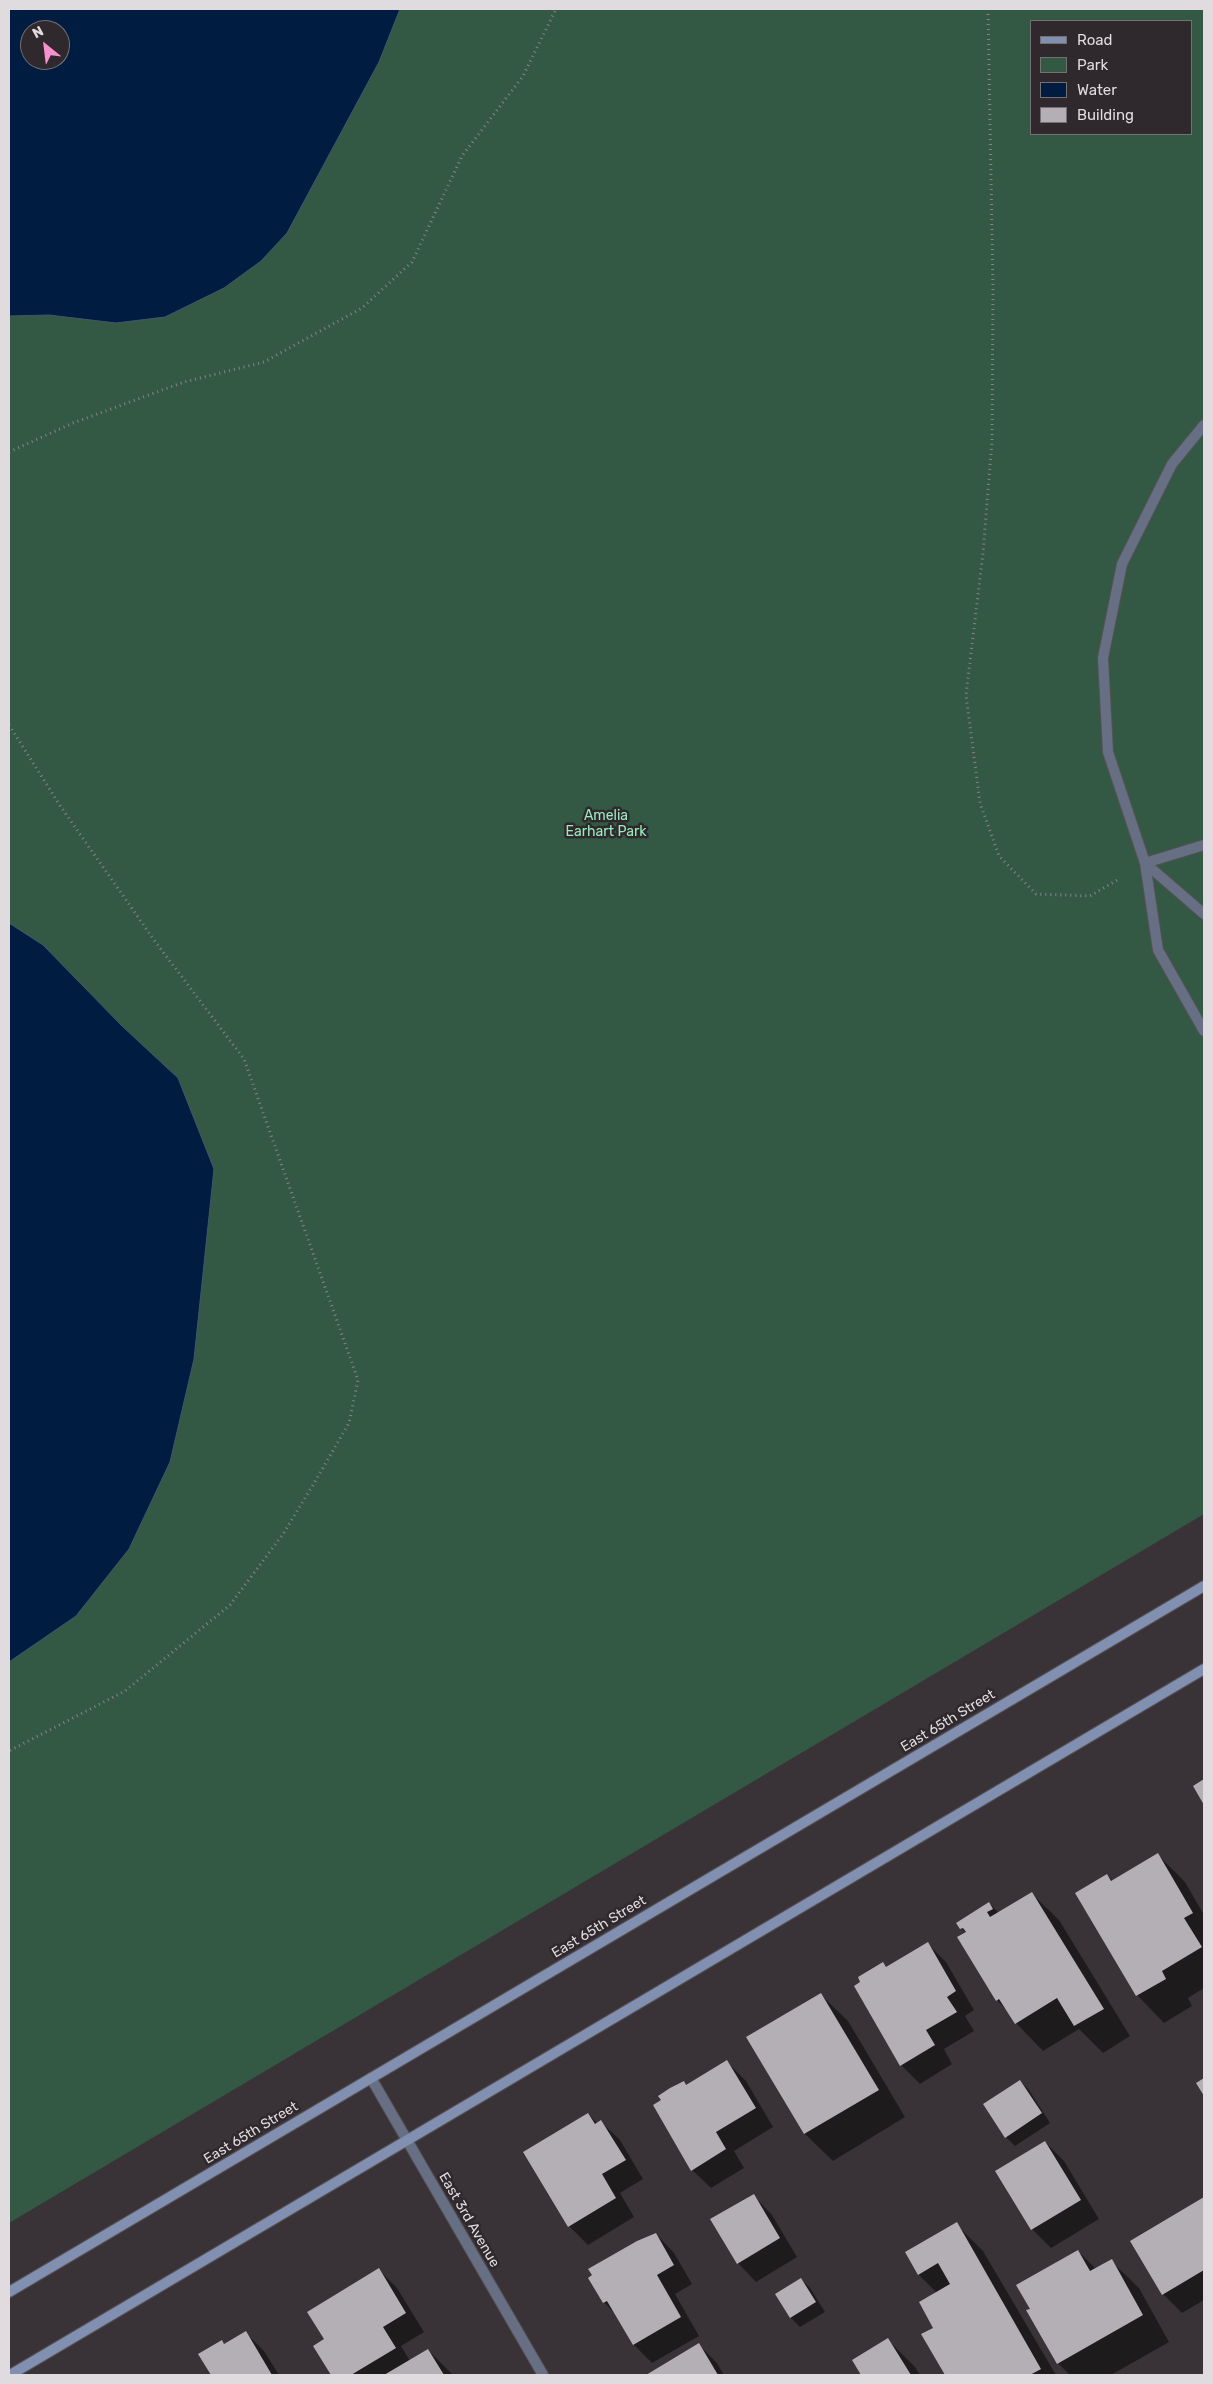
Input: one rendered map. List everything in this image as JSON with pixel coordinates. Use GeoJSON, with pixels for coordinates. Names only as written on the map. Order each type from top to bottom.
{"type":"FeatureCollection","features":[{"type":"Feature","properties":{"kind":"main road","name":"East 65th Street"},"geometry":{"type":"LineString","coordinates":[[9,2292],[1204,1586]]}},
{"type":"Feature","properties":{"kind":"main road"},"geometry":{"type":"LineString","coordinates":[[10,2375],[1204,1669]]}},
{"type":"Feature","properties":{"kind":"street"},"geometry":{"type":"LineString","coordinates":[[1204,425],[1172,464],[1122,564],[1103,658],[1108,752],[1145,863],[1158,950],[1204,1031]]}},
{"type":"Feature","properties":{"kind":"street"},"geometry":{"type":"LineString","coordinates":[[1145,863],[1204,845]]}},
{"type":"Feature","properties":{"kind":"street"},"geometry":{"type":"LineString","coordinates":[[1145,863],[1204,914]]}},
{"type":"Feature","properties":{"kind":"street","name":"East 3rd Avenue"},"geometry":{"type":"LineString","coordinates":[[371,2078],[543,2375]]}},
{"type":"Feature","properties":{"kind":"path"},"geometry":{"type":"LineString","coordinates":[[9,452],[73,423],[184,382],[264,362],[362,308],[412,262],[462,156],[523,76],[556,9]]}},
{"type":"Feature","properties":{"kind":"path"},"geometry":{"type":"LineString","coordinates":[[988,9],[993,289],[992,441],[983,553],[966,695],[980,803],[999,856],[1036,894],[1090,896],[1145,863]]}},
{"type":"Feature","properties":{"kind":"path"},"geometry":{"type":"LineString","coordinates":[[9,725],[61,807],[148,932],[244,1059],[358,1380],[348,1423],[335,1446],[283,1534],[230,1605],[125,1691],[9,1752]]}},
{"type":"Feature","properties":{"kind":"green space","name":"Amelia Earhart Park"},"geometry":{"type":"Polygon","coordinates":[[[9,9],[1204,9],[1204,1514],[9,2223],[9,9]]]}},
{"type":"Feature","properties":{"kind":"water"},"geometry":{"type":"Polygon","coordinates":[[[9,9],[400,9],[379,62],[287,233],[261,261],[224,288],[165,317],[116,323],[49,315],[9,316],[9,9]]]}},
{"type":"Feature","properties":{"kind":"water"},"geometry":{"type":"Polygon","coordinates":[[[9,923],[43,945],[122,1026],[178,1078],[214,1169],[194,1359],[170,1462],[129,1549],[76,1616],[9,1662],[9,923]]]}},
{"type":"Feature","properties":{"kind":"building"},"geometry":{"type":"Polygon","coordinates":[[[1204,1779],[1204,1805],[1193,1786],[1204,1779]]]}},
{"type":"Feature","properties":{"kind":"building"},"geometry":{"type":"Polygon","coordinates":[[[1158,1853],[1193,1913],[1184,1918],[1202,1947],[1162,1971],[1166,1979],[1136,1996],[1075,1893],[1107,1874],[1111,1881],[1158,1853]]]}},
{"type":"Feature","properties":{"kind":"building"},"geometry":{"type":"Polygon","coordinates":[[[1032,1892],[1104,2009],[1074,2026],[1057,1998],[1015,2024],[999,1999],[996,2001],[957,1937],[966,1932],[963,1928],[960,1929],[956,1923],[989,1902],[993,1909],[987,1912],[990,1917],[1032,1892]]]}},
{"type":"Feature","properties":{"kind":"building"},"geometry":{"type":"Polygon","coordinates":[[[928,1942],[956,1991],[947,1997],[957,2012],[926,2030],[935,2045],[900,2066],[854,1986],[860,1982],[858,1977],[883,1962],[886,1967],[928,1942]]]}},
{"type":"Feature","properties":{"kind":"building"},"geometry":{"type":"Polygon","coordinates":[[[821,1993],[879,2090],[804,2134],[746,2037],[821,1993]]]}},
{"type":"Feature","properties":{"kind":"building"},"geometry":{"type":"Polygon","coordinates":[[[727,2060],[756,2108],[716,2132],[726,2149],[691,2171],[653,2105],[661,2100],[658,2096],[670,2088],[684,2081],[686,2085],[727,2060]]]}},
{"type":"Feature","properties":{"kind":"building"},"geometry":{"type":"Polygon","coordinates":[[[1204,2078],[1204,2096],[1196,2083],[1204,2078]]]}},
{"type":"Feature","properties":{"kind":"building"},"geometry":{"type":"Polygon","coordinates":[[[1020,2080],[1042,2113],[1005,2138],[983,2104],[1020,2080]]]}},
{"type":"Feature","properties":{"kind":"building"},"geometry":{"type":"Polygon","coordinates":[[[588,2113],[595,2124],[601,2120],[626,2160],[602,2174],[616,2198],[568,2227],[523,2152],[588,2113]]]}},
{"type":"Feature","properties":{"kind":"building"},"geometry":{"type":"Polygon","coordinates":[[[1045,2141],[1081,2200],[1031,2230],[995,2171],[1045,2141]]]}},
{"type":"Feature","properties":{"kind":"building"},"geometry":{"type":"Polygon","coordinates":[[[754,2194],[780,2238],[737,2264],[710,2219],[754,2194]]]}},
{"type":"Feature","properties":{"kind":"building"},"geometry":{"type":"Polygon","coordinates":[[[1204,2197],[1204,2270],[1162,2295],[1130,2241],[1204,2197]]]}},
{"type":"Feature","properties":{"kind":"building"},"geometry":{"type":"Polygon","coordinates":[[[957,2222],[1041,2369],[1030,2375],[945,2375],[921,2334],[933,2328],[919,2302],[950,2284],[938,2263],[918,2275],[905,2252],[957,2222]]]}},
{"type":"Feature","properties":{"kind":"building"},"geometry":{"type":"Polygon","coordinates":[[[656,2233],[674,2265],[657,2275],[681,2317],[633,2345],[607,2301],[603,2303],[588,2278],[592,2275],[588,2269],[637,2241],[656,2233]]]}},
{"type":"Feature","properties":{"kind":"building"},"geometry":{"type":"Polygon","coordinates":[[[1078,2250],[1090,2271],[1112,2259],[1143,2315],[1057,2364],[1026,2310],[1030,2309],[1016,2285],[1078,2250]]]}},
{"type":"Feature","properties":{"kind":"building"},"geometry":{"type":"Polygon","coordinates":[[[379,2268],[406,2313],[383,2327],[396,2348],[351,2375],[331,2375],[313,2346],[324,2339],[307,2312],[379,2268]]]}},
{"type":"Feature","properties":{"kind":"building"},"geometry":{"type":"Polygon","coordinates":[[[801,2278],[816,2302],[790,2318],[775,2294],[801,2278]]]}},
{"type":"Feature","properties":{"kind":"building"},"geometry":{"type":"Polygon","coordinates":[[[246,2331],[272,2375],[211,2375],[198,2354],[222,2340],[224,2344],[246,2331]]]}},
{"type":"Feature","properties":{"kind":"building"},"geometry":{"type":"Polygon","coordinates":[[[888,2338],[911,2375],[861,2375],[852,2360],[888,2338]]]}},
{"type":"Feature","properties":{"kind":"building"},"geometry":{"type":"Polygon","coordinates":[[[699,2343],[718,2375],[646,2375],[699,2343]]]}},
{"type":"Feature","properties":{"kind":"building"},"geometry":{"type":"Polygon","coordinates":[[[428,2349],[444,2375],[384,2375],[428,2349]]]}}]}
